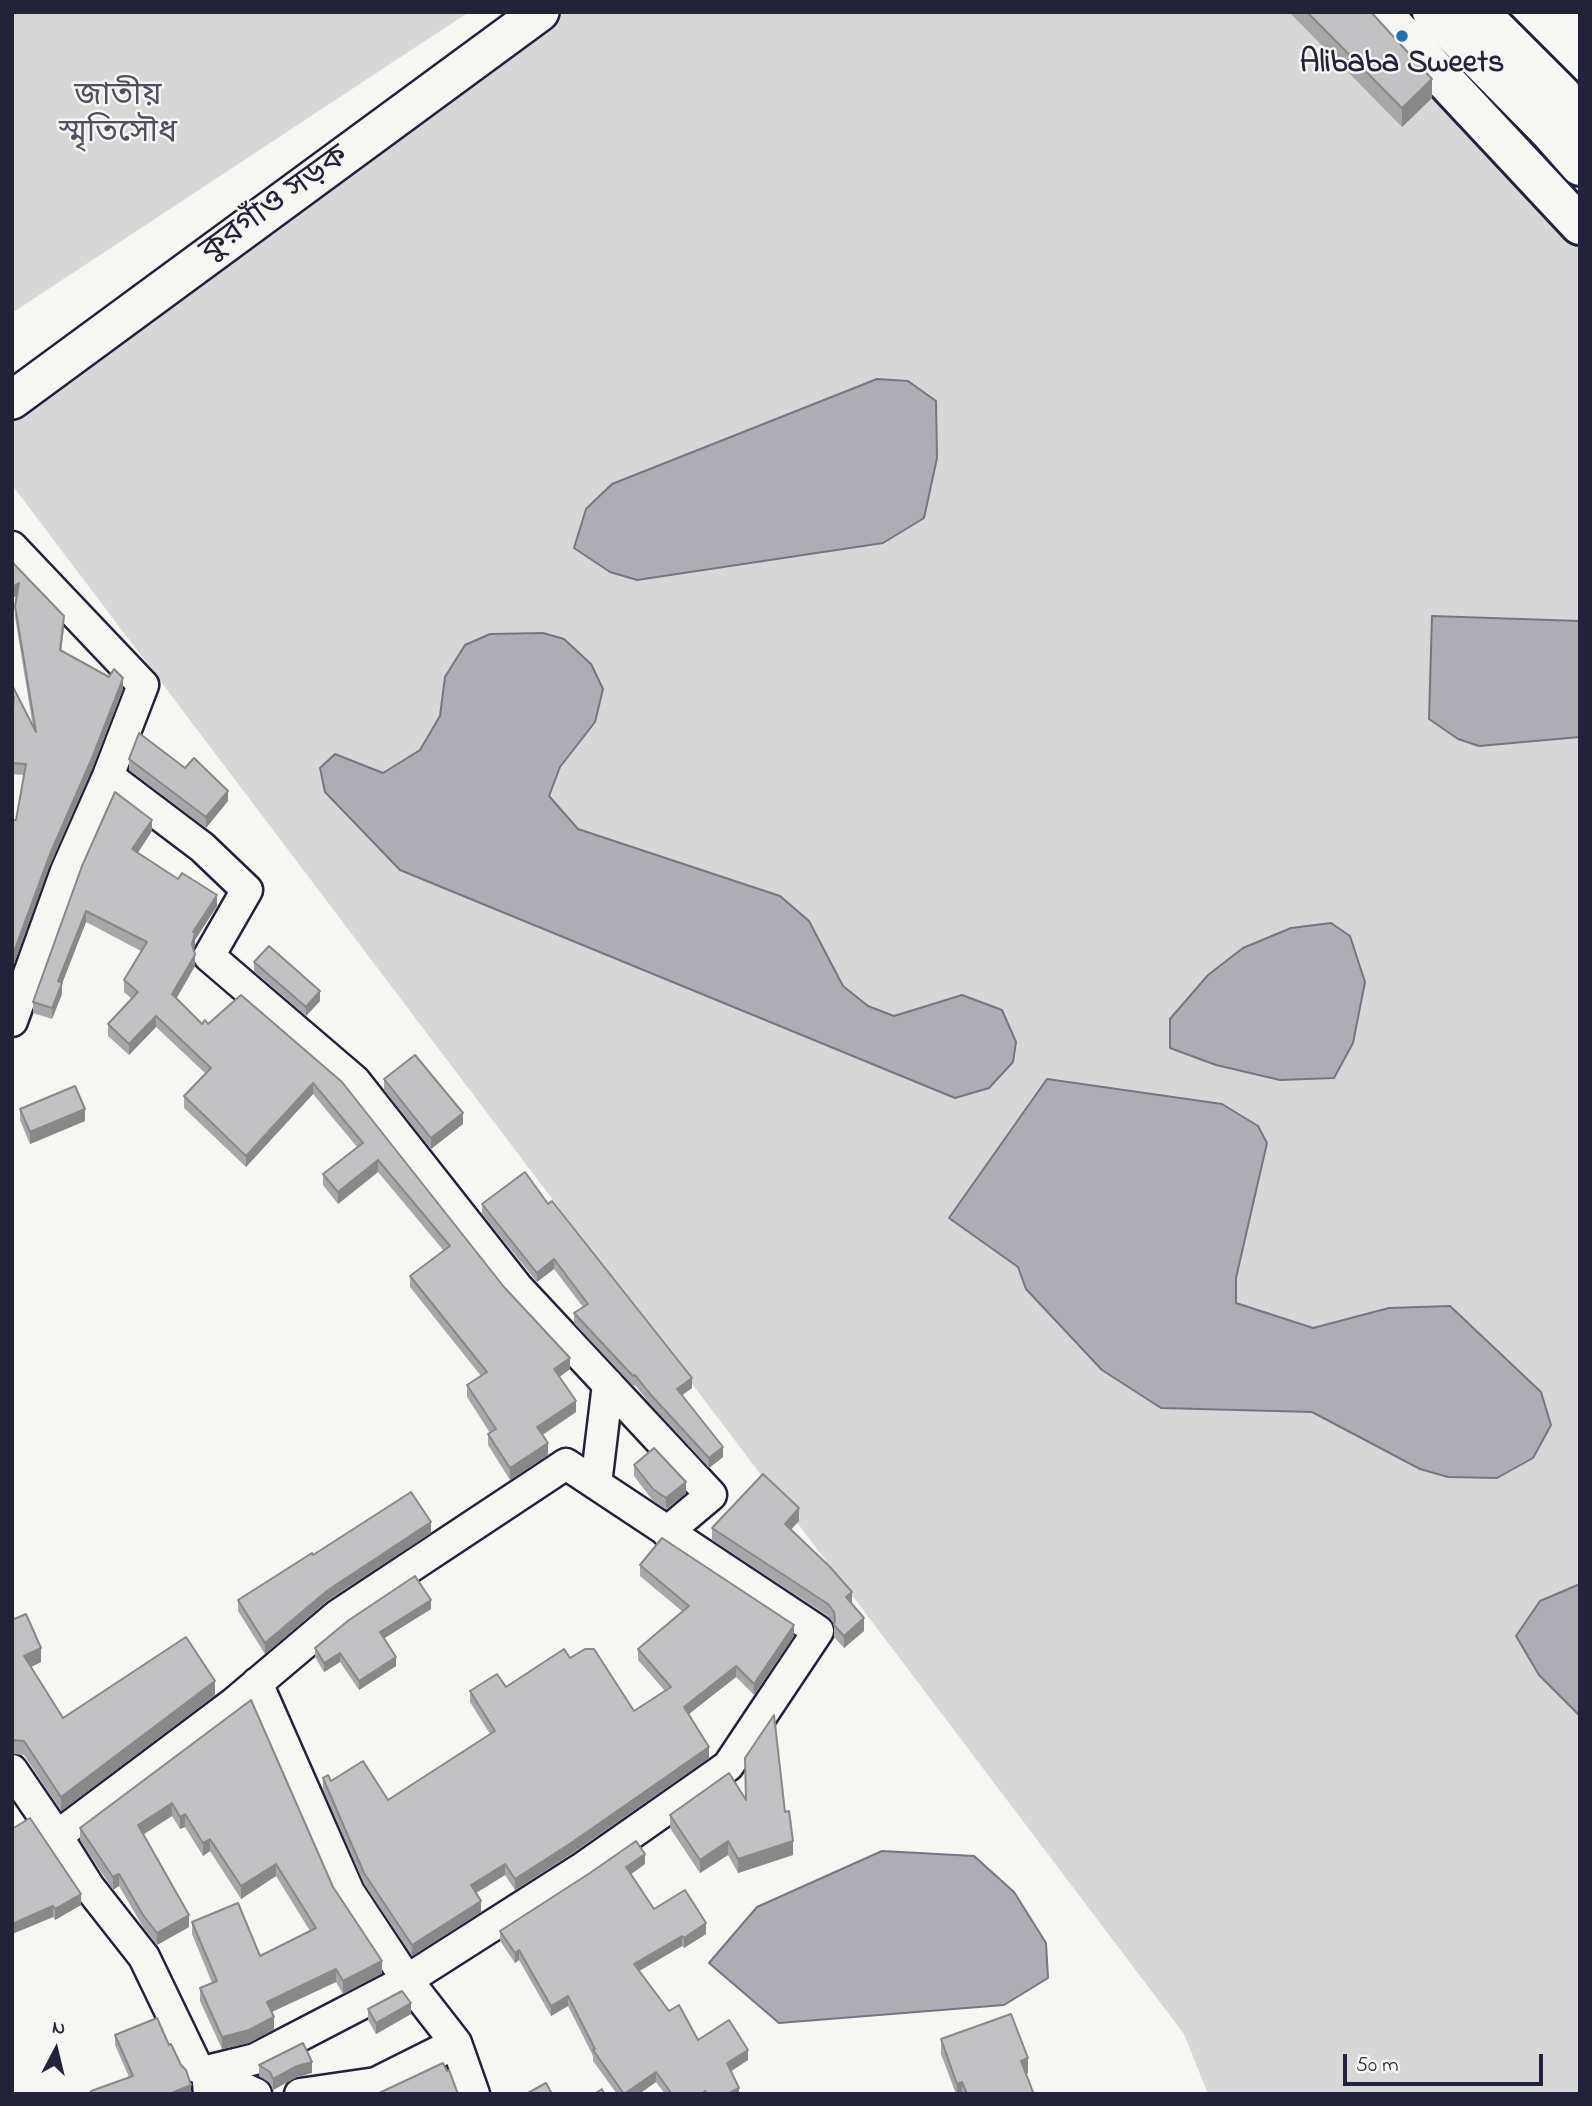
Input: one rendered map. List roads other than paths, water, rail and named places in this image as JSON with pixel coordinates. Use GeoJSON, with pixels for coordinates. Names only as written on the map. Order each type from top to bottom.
{"type":"FeatureCollection","features":[{"type":"Feature","properties":{"kind":"highway"},"geometry":{"type":"LineString","coordinates":[[1381,12],[1580,225]]}},
{"type":"Feature","properties":{"kind":"highway"},"geometry":{"type":"LineString","coordinates":[[1432,12],[1580,166]]}},
{"type":"Feature","properties":{"kind":"highway"},"geometry":{"type":"LineString","coordinates":[[1479,12],[1580,116]]}},
{"type":"Feature","properties":{"kind":"highway"},"geometry":{"type":"LineString","coordinates":[[1510,12],[1580,90]]}},
{"type":"Feature","properties":{"kind":"street","name":"কুরগাঁও সড়ক"},"geometry":{"type":"LineString","coordinates":[[12,400],[540,12]]}},
{"type":"Feature","properties":{"kind":"street"},"geometry":{"type":"LineString","coordinates":[[12,547],[143,685],[108,776],[66,871],[12,1021]]}},
{"type":"Feature","properties":{"kind":"street"},"geometry":{"type":"LineString","coordinates":[[108,776],[202,847],[247,890],[209,957],[355,1081],[518,1288],[711,1495],[667,1532]]}},
{"type":"Feature","properties":{"kind":"street"},"geometry":{"type":"LineString","coordinates":[[596,1484],[608,1384]]}},
{"type":"Feature","properties":{"kind":"street"},"geometry":{"type":"LineString","coordinates":[[57,1836],[257,1683],[338,1615],[566,1464],[817,1631],[728,1766],[581,1868],[407,1980],[208,2082]]}},
{"type":"Feature","properties":{"kind":"street"},"geometry":{"type":"LineString","coordinates":[[257,1683],[349,1892],[407,1980],[456,2043],[474,2094]]}},
{"type":"Feature","properties":{"kind":"street"},"geometry":{"type":"LineString","coordinates":[[12,1770],[89,1887],[144,1957],[197,2067],[208,2082],[256,2094]]}},
{"type":"Feature","properties":{"kind":"street"},"geometry":{"type":"LineString","coordinates":[[300,2094],[376,2083],[456,2043]]}},
{"type":"Feature","properties":{"kind":"place","name":"Alibaba Sweets"},"geometry":{"type":"Point","coordinates":[1402,36]}},
{"type":"Feature","properties":{"kind":"park label","name":"জাতীয় স্মৃতিসৌধ"},"geometry":{"type":"Point","coordinates":[118,118]}}]}
